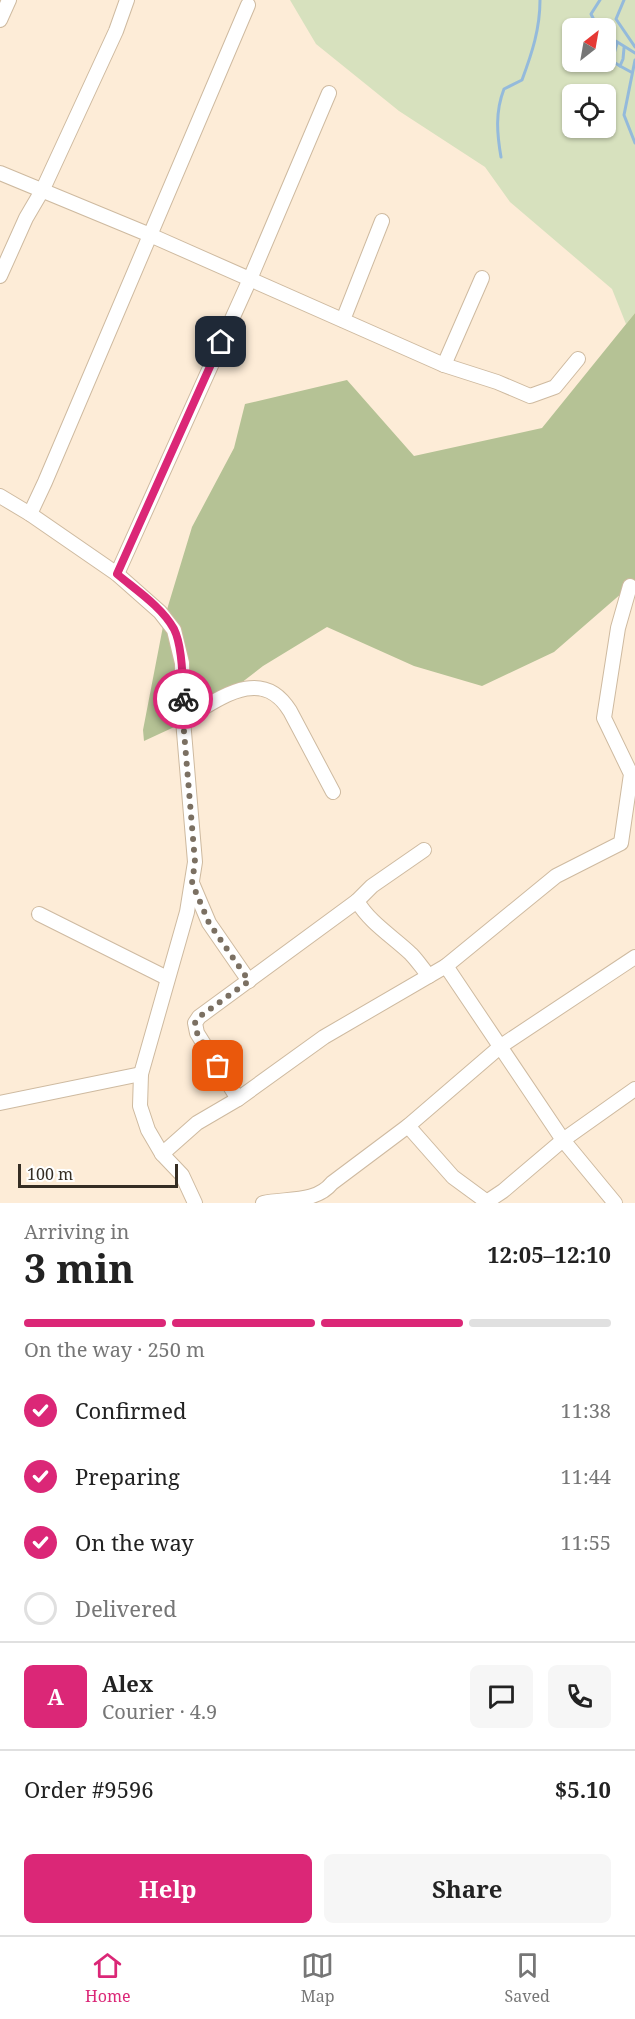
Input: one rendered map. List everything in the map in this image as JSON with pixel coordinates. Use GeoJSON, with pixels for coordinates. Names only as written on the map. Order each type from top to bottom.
{"type":"FeatureCollection","features":[{"type":"Feature","properties":{"kind":"street"},"geometry":{"type":"LineString","coordinates":[[0,20],[9,0]]}},
{"type":"Feature","properties":{"kind":"street"},"geometry":{"type":"LineString","coordinates":[[0,276],[26,218],[43,189],[128,0]]}},
{"type":"Feature","properties":{"kind":"street"},"geometry":{"type":"LineString","coordinates":[[30,514],[248,5]]}},
{"type":"Feature","properties":{"kind":"street"},"geometry":{"type":"LineString","coordinates":[[117,574],[250,279],[329,93]]}},
{"type":"Feature","properties":{"kind":"street"},"geometry":{"type":"LineString","coordinates":[[0,173],[150,235],[444,365],[497,381],[530,396],[555,387],[578,359]]}},
{"type":"Feature","properties":{"kind":"street"},"geometry":{"type":"LineString","coordinates":[[343,320],[382,220]]}},
{"type":"Feature","properties":{"kind":"street"},"geometry":{"type":"LineString","coordinates":[[444,365],[482,278]]}},
{"type":"Feature","properties":{"kind":"street"},"geometry":{"type":"LineString","coordinates":[[0,496],[117,574],[160,612],[174,630],[182,663],[183,720],[195,862],[187,912],[141,1074],[140,1106],[148,1130],[162,1154],[182,1175],[195,1203]]}},
{"type":"Feature","properties":{"kind":"street"},"geometry":{"type":"LineString","coordinates":[[162,1154],[197,1122],[238,1100],[324,1037],[446,966],[556,876],[621,843],[631,774],[604,718],[618,628],[630,586]]}},
{"type":"Feature","properties":{"kind":"street"},"geometry":{"type":"LineString","coordinates":[[183,720],[235,691],[257,687],[272,690],[283,700],[290,711],[333,792]]}},
{"type":"Feature","properties":{"kind":"street"},"geometry":{"type":"LineString","coordinates":[[238,1100],[197,1033],[195,1023],[199,1017],[357,901],[372,886],[424,850]]}},
{"type":"Feature","properties":{"kind":"street"},"geometry":{"type":"LineString","coordinates":[[192,883],[209,923],[249,981]]}},
{"type":"Feature","properties":{"kind":"street"},"geometry":{"type":"LineString","coordinates":[[357,901],[364,913],[393,941],[411,954],[429,976]]}},
{"type":"Feature","properties":{"kind":"street"},"geometry":{"type":"LineString","coordinates":[[39,914],[167,978]]}},
{"type":"Feature","properties":{"kind":"street"},"geometry":{"type":"LineString","coordinates":[[262,1203],[309,1198],[325,1193],[332,1183],[408,1126],[501,1046],[635,957]]}},
{"type":"Feature","properties":{"kind":"street"},"geometry":{"type":"LineString","coordinates":[[446,966],[563,1140],[615,1203]]}},
{"type":"Feature","properties":{"kind":"street"},"geometry":{"type":"LineString","coordinates":[[0,1103],[141,1074]]}},
{"type":"Feature","properties":{"kind":"street"},"geometry":{"type":"LineString","coordinates":[[408,1126],[453,1177],[486,1203],[563,1140],[635,1089]]}},
{"type":"Feature","properties":{"kind":"green space"},"geometry":{"type":"Polygon","coordinates":[[[290,0],[635,0],[635,313],[626,324],[612,289],[510,202],[485,167],[399,111],[316,44],[290,0]]]}},
{"type":"Feature","properties":{"kind":"green space"},"geometry":{"type":"Polygon","coordinates":[[[635,313],[635,592],[630,586],[554,652],[482,686],[414,666],[327,627],[263,666],[198,716],[144,741],[143,730],[165,616],[192,527],[234,448],[245,404],[347,380],[414,456],[542,428],[635,313]]]}},
{"type":"Feature","properties":{"kind":"waterway"},"geometry":{"type":"LineString","coordinates":[[501,157],[499,106],[504,89],[522,80],[535,41],[540,0]]}},
{"type":"Feature","properties":{"kind":"waterway"},"geometry":{"type":"LineString","coordinates":[[593,18],[591,14],[600,0]]}},
{"type":"Feature","properties":{"kind":"waterway"},"geometry":{"type":"LineString","coordinates":[[624,0],[616,19],[635,47]]}},
{"type":"Feature","properties":{"kind":"waterway"},"geometry":{"type":"LineString","coordinates":[[616,41],[635,53]]}},
{"type":"Feature","properties":{"kind":"waterway"},"geometry":{"type":"LineString","coordinates":[[617,43],[612,61],[620,66]]}},
{"type":"Feature","properties":{"kind":"waterway"},"geometry":{"type":"LineString","coordinates":[[624,48],[620,66],[631,72]]}},
{"type":"Feature","properties":{"kind":"waterway"},"geometry":{"type":"LineString","coordinates":[[635,60],[624,115],[635,143]]}},
{"type":"Feature","properties":{"kind":"way so far"},"geometry":{"type":"LineString","coordinates":[[183,699],[195,862],[192,883],[209,923],[249,981],[199,1017],[195,1023],[197,1033],[218,1066]]}},
{"type":"Feature","properties":{"kind":"route"},"geometry":{"type":"LineString","coordinates":[[183,699],[182,663],[174,630],[160,612],[117,574],[221,342]]}}]}
